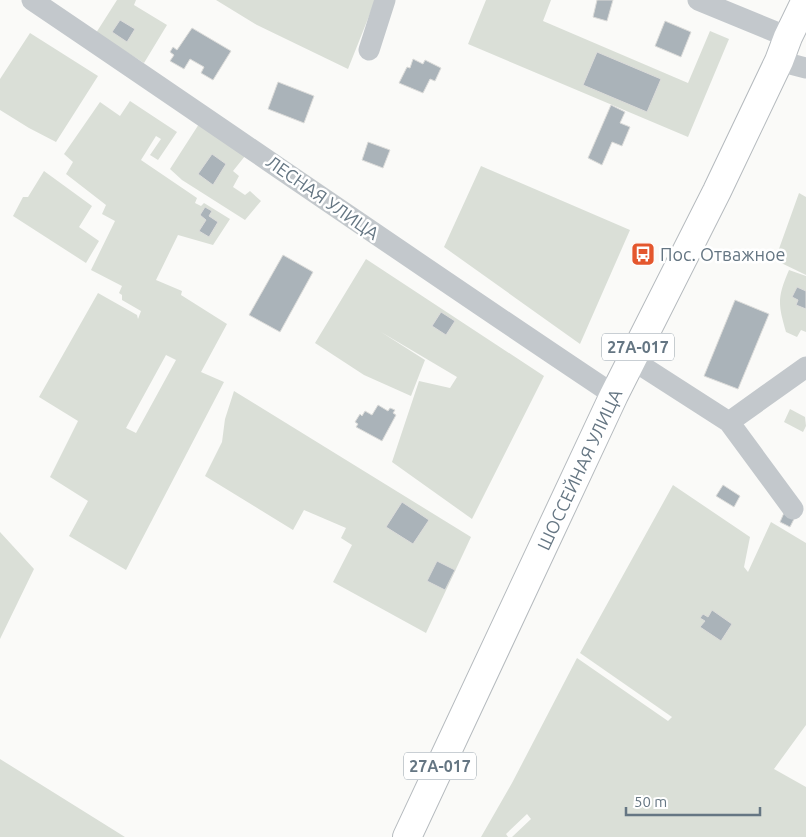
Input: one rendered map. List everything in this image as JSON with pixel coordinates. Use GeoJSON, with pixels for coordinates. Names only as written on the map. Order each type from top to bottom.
{"type":"FeatureCollection","features":[{"type":"Feature","properties":{"kind":"main road","name":"ШОССЕЙНАЯ УЛИЦА"},"geometry":{"type":"LineString","coordinates":[[407,837],[631,359],[717,191],[806,0]]}},
{"type":"Feature","properties":{"kind":"street","name":"ЛЕСНАЯ УЛИЦА"},"geometry":{"type":"LineString","coordinates":[[32,0],[614,395]]}},
{"type":"Feature","properties":{"kind":"street"},"geometry":{"type":"LineString","coordinates":[[369,50],[385,0]]}},
{"type":"Feature","properties":{"kind":"street"},"geometry":{"type":"LineString","coordinates":[[698,0],[784,49],[806,68]]}},
{"type":"Feature","properties":{"kind":"street"},"geometry":{"type":"LineString","coordinates":[[631,359],[729,422],[793,509]]}},
{"type":"Feature","properties":{"kind":"street"},"geometry":{"type":"LineString","coordinates":[[729,422],[806,367]]}},
{"type":"Feature","properties":{"kind":"shaded area"},"geometry":{"type":"Polygon","coordinates":[[[117,0],[136,0],[134,5],[167,25],[144,63],[96,33],[117,0]]]}},
{"type":"Feature","properties":{"kind":"shaded area"},"geometry":{"type":"Polygon","coordinates":[[[216,0],[380,0],[373,6],[348,69],[257,25],[216,0]]]}},
{"type":"Feature","properties":{"kind":"shaded area"},"geometry":{"type":"Polygon","coordinates":[[[486,0],[551,0],[543,21],[688,83],[710,31],[729,39],[688,137],[468,44],[486,0]]]}},
{"type":"Feature","properties":{"kind":"shaded area"},"geometry":{"type":"Polygon","coordinates":[[[30,33],[98,76],[56,142],[0,110],[0,79],[30,33]]]}},
{"type":"Feature","properties":{"kind":"shaded area"},"geometry":{"type":"Polygon","coordinates":[[[130,101],[177,132],[158,160],[150,155],[161,139],[156,136],[141,160],[197,198],[195,203],[201,206],[204,203],[230,219],[213,245],[178,235],[156,280],[182,291],[181,295],[227,324],[201,372],[224,382],[126,570],[69,536],[88,501],[50,477],[78,421],[39,397],[98,293],[137,315],[138,319],[141,311],[122,300],[122,295],[119,293],[122,286],[91,270],[115,221],[102,214],[106,205],[66,174],[73,162],[64,154],[100,102],[120,116],[130,101]],[[166,355],[126,428],[136,433],[176,360],[166,355]]]}},
{"type":"Feature","properties":{"kind":"shaded area"},"geometry":{"type":"Polygon","coordinates":[[[199,124],[245,156],[233,171],[239,176],[233,187],[245,195],[250,191],[261,201],[245,220],[182,180],[170,169],[199,124]]]}},
{"type":"Feature","properties":{"kind":"shaded area"},"geometry":{"type":"Polygon","coordinates":[[[481,166],[630,230],[580,344],[444,247],[481,166]]]}},
{"type":"Feature","properties":{"kind":"shaded area"},"geometry":{"type":"Polygon","coordinates":[[[44,171],[92,206],[79,227],[99,241],[86,263],[13,216],[23,197],[28,197],[44,171]]]}},
{"type":"Feature","properties":{"kind":"shaded area"},"geometry":{"type":"Polygon","coordinates":[[[799,193],[806,197],[806,275],[775,260],[799,193]]]}},
{"type":"Feature","properties":{"kind":"shaded area"},"geometry":{"type":"Polygon","coordinates":[[[366,259],[544,376],[472,519],[392,462],[419,381],[450,388],[457,377],[381,332],[425,360],[411,396],[364,375],[315,343],[366,259]]]}},
{"type":"Feature","properties":{"kind":"shaded area"},"geometry":{"type":"Polygon","coordinates":[[[789,270],[806,276],[806,332],[801,330],[797,337],[786,332],[780,307],[782,288],[789,270]]]}},
{"type":"Feature","properties":{"kind":"shaded area"},"geometry":{"type":"Polygon","coordinates":[[[234,391],[471,537],[426,633],[333,582],[352,545],[341,538],[346,528],[304,510],[293,530],[205,476],[222,442],[225,419],[234,391]]]}},
{"type":"Feature","properties":{"kind":"shaded area"},"geometry":{"type":"Polygon","coordinates":[[[790,409],[805,417],[806,426],[803,432],[784,422],[790,409]]]}},
{"type":"Feature","properties":{"kind":"shaded area"},"geometry":{"type":"Polygon","coordinates":[[[673,485],[750,537],[744,567],[748,572],[771,522],[806,543],[806,725],[774,769],[806,787],[806,837],[512,837],[531,819],[527,814],[506,834],[508,837],[481,837],[512,783],[577,658],[668,721],[672,717],[580,653],[673,485]]]}},
{"type":"Feature","properties":{"kind":"shaded area"},"geometry":{"type":"Polygon","coordinates":[[[0,532],[34,569],[0,639],[0,532]]]}},
{"type":"Feature","properties":{"kind":"shaded area"},"geometry":{"type":"Polygon","coordinates":[[[0,759],[125,837],[0,837],[0,759]]]}},
{"type":"Feature","properties":{"kind":"building"},"geometry":{"type":"Polygon","coordinates":[[[597,0],[613,0],[607,21],[593,17],[597,0]]]}},
{"type":"Feature","properties":{"kind":"building"},"geometry":{"type":"Polygon","coordinates":[[[120,20],[135,29],[127,42],[112,32],[120,20]]]}},
{"type":"Feature","properties":{"kind":"building"},"geometry":{"type":"Polygon","coordinates":[[[665,21],[691,32],[681,57],[655,46],[665,21]]]}},
{"type":"Feature","properties":{"kind":"building"},"geometry":{"type":"Polygon","coordinates":[[[192,28],[231,51],[213,80],[201,73],[204,67],[190,59],[184,69],[170,61],[174,55],[170,52],[173,47],[177,50],[192,28]]]}},
{"type":"Feature","properties":{"kind":"building"},"geometry":{"type":"Polygon","coordinates":[[[597,52],[661,79],[647,112],[583,85],[597,52]]]}},
{"type":"Feature","properties":{"kind":"building"},"geometry":{"type":"Polygon","coordinates":[[[413,59],[423,64],[425,60],[441,68],[435,81],[430,79],[423,93],[399,83],[407,67],[410,68],[413,59]]]}},
{"type":"Feature","properties":{"kind":"building"},"geometry":{"type":"Polygon","coordinates":[[[278,82],[314,96],[304,123],[268,109],[278,82]]]}},
{"type":"Feature","properties":{"kind":"building"},"geometry":{"type":"Polygon","coordinates":[[[611,105],[625,112],[620,123],[630,127],[622,146],[612,142],[602,165],[588,158],[611,105]]]}},
{"type":"Feature","properties":{"kind":"building"},"geometry":{"type":"Polygon","coordinates":[[[368,142],[390,150],[383,168],[362,160],[368,142]]]}},
{"type":"Feature","properties":{"kind":"building"},"geometry":{"type":"Polygon","coordinates":[[[212,154],[226,164],[213,185],[198,174],[212,154]]]}},
{"type":"Feature","properties":{"kind":"building"},"geometry":{"type":"Polygon","coordinates":[[[205,207],[212,211],[209,216],[218,222],[209,237],[199,231],[206,220],[200,215],[205,207]]]}},
{"type":"Feature","properties":{"kind":"building"},"geometry":{"type":"Polygon","coordinates":[[[283,255],[313,272],[280,332],[249,315],[283,255]]]}},
{"type":"Feature","properties":{"kind":"building"},"geometry":{"type":"Polygon","coordinates":[[[797,287],[806,291],[806,309],[796,305],[798,300],[792,297],[797,287]]]}},
{"type":"Feature","properties":{"kind":"building"},"geometry":{"type":"Polygon","coordinates":[[[735,300],[769,314],[738,389],[704,376],[735,300]]]}},
{"type":"Feature","properties":{"kind":"building"},"geometry":{"type":"Polygon","coordinates":[[[441,312],[455,321],[446,335],[432,326],[441,312]]]}},
{"type":"Feature","properties":{"kind":"building"},"geometry":{"type":"Polygon","coordinates":[[[378,405],[388,411],[390,408],[395,410],[393,413],[396,415],[382,441],[356,427],[358,424],[355,422],[360,414],[362,416],[365,411],[372,415],[378,405]]]}},
{"type":"Feature","properties":{"kind":"building"},"geometry":{"type":"Polygon","coordinates":[[[723,485],[740,496],[734,507],[716,496],[723,485]]]}},
{"type":"Feature","properties":{"kind":"building"},"geometry":{"type":"Polygon","coordinates":[[[402,502],[429,520],[413,544],[386,527],[402,502]]]}},
{"type":"Feature","properties":{"kind":"building"},"geometry":{"type":"Polygon","coordinates":[[[787,506],[798,511],[790,527],[780,522],[787,506]]]}},
{"type":"Feature","properties":{"kind":"building"},"geometry":{"type":"Polygon","coordinates":[[[437,561],[455,570],[445,590],[427,581],[437,561]]]}},
{"type":"Feature","properties":{"kind":"building"},"geometry":{"type":"Polygon","coordinates":[[[712,610],[732,624],[721,641],[700,627],[705,621],[700,618],[703,614],[708,617],[712,610]]]}},
{"type":"Feature","properties":{"kind":"place","name":"Пос. Отважное"},"geometry":{"type":"Point","coordinates":[643,254]}}]}
